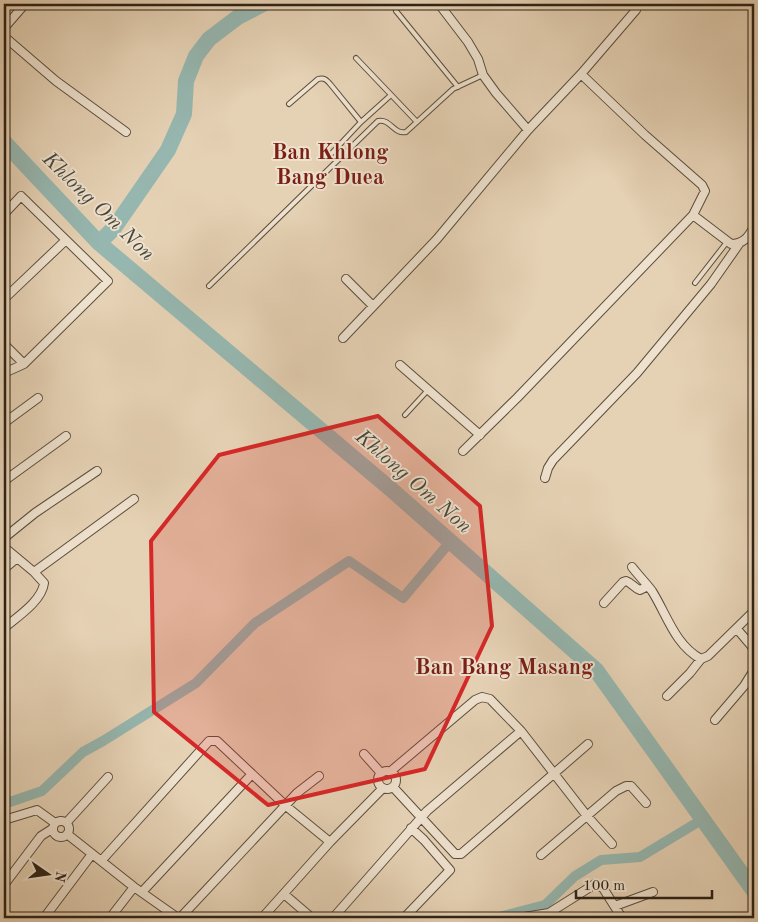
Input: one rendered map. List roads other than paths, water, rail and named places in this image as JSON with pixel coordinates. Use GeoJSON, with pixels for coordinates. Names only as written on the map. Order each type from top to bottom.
{"type":"FeatureCollection","features":[{"type":"Feature","properties":{"kind":"street"},"geometry":{"type":"LineString","coordinates":[[25,4],[5,28],[6,38],[56,81],[126,132]]}},
{"type":"Feature","properties":{"kind":"street"},"geometry":{"type":"LineString","coordinates":[[439,4],[468,42],[478,60],[483,75],[528,130]]}},
{"type":"Feature","properties":{"kind":"street"},"geometry":{"type":"LineString","coordinates":[[343,338],[437,239],[528,130],[581,74],[636,10],[637,4]]}},
{"type":"Feature","properties":{"kind":"street"},"geometry":{"type":"LineString","coordinates":[[463,451],[517,398],[693,215],[704,191],[702,185],[645,135],[581,74]]}},
{"type":"Feature","properties":{"kind":"street"},"geometry":{"type":"LineString","coordinates":[[4,214],[21,196],[108,281],[24,364],[4,373]]}},
{"type":"Feature","properties":{"kind":"street"},"geometry":{"type":"LineString","coordinates":[[693,215],[727,242],[739,244]]}},
{"type":"Feature","properties":{"kind":"street"},"geometry":{"type":"LineString","coordinates":[[545,478],[553,460],[637,373],[711,284],[739,244],[746,239],[754,227]]}},
{"type":"Feature","properties":{"kind":"street"},"geometry":{"type":"LineString","coordinates":[[4,299],[66,240]]}},
{"type":"Feature","properties":{"kind":"street"},"geometry":{"type":"LineString","coordinates":[[346,279],[373,306]]}},
{"type":"Feature","properties":{"kind":"street"},"geometry":{"type":"LineString","coordinates":[[4,344],[24,364]]}},
{"type":"Feature","properties":{"kind":"street"},"geometry":{"type":"LineString","coordinates":[[400,365],[480,435]]}},
{"type":"Feature","properties":{"kind":"street"},"geometry":{"type":"LineString","coordinates":[[4,423],[38,398]]}},
{"type":"Feature","properties":{"kind":"street"},"geometry":{"type":"LineString","coordinates":[[4,482],[66,436]]}},
{"type":"Feature","properties":{"kind":"street"},"geometry":{"type":"LineString","coordinates":[[4,538],[35,513],[97,471]]}},
{"type":"Feature","properties":{"kind":"street"},"geometry":{"type":"LineString","coordinates":[[34,572],[134,499]]}},
{"type":"Feature","properties":{"kind":"street"},"geometry":{"type":"LineString","coordinates":[[4,546],[44,583],[43,591],[39,597],[4,628]]}},
{"type":"Feature","properties":{"kind":"street"},"geometry":{"type":"LineString","coordinates":[[4,569],[18,558]]}},
{"type":"Feature","properties":{"kind":"street"},"geometry":{"type":"LineString","coordinates":[[632,567],[648,586],[682,645],[701,659]]}},
{"type":"Feature","properties":{"kind":"street"},"geometry":{"type":"LineString","coordinates":[[604,603],[623,582],[631,582],[635,588],[640,590],[648,586]]}},
{"type":"Feature","properties":{"kind":"street"},"geometry":{"type":"LineString","coordinates":[[667,696],[701,659],[708,656],[754,611]]}},
{"type":"Feature","properties":{"kind":"street"},"geometry":{"type":"LineString","coordinates":[[737,629],[754,649]]}},
{"type":"Feature","properties":{"kind":"street"},"geometry":{"type":"LineString","coordinates":[[715,720],[744,686],[754,670]]}},
{"type":"Feature","properties":{"kind":"street"},"geometry":{"type":"LineString","coordinates":[[391,771],[396,780],[393,787],[383,788],[378,783],[381,773],[391,771],[482,696],[490,699],[521,731],[587,816],[612,844]]}},
{"type":"Feature","properties":{"kind":"street"},"geometry":{"type":"LineString","coordinates":[[333,918],[421,818],[521,731]]}},
{"type":"Feature","properties":{"kind":"street"},"geometry":{"type":"LineString","coordinates":[[102,860],[209,741],[217,741],[286,806],[330,842]]}},
{"type":"Feature","properties":{"kind":"street"},"geometry":{"type":"LineString","coordinates":[[393,787],[455,854],[461,854],[588,744]]}},
{"type":"Feature","properties":{"kind":"street"},"geometry":{"type":"LineString","coordinates":[[364,754],[381,773]]}},
{"type":"Feature","properties":{"kind":"street"},"geometry":{"type":"LineString","coordinates":[[142,892],[252,774]]}},
{"type":"Feature","properties":{"kind":"street"},"geometry":{"type":"LineString","coordinates":[[66,822],[108,776]]}},
{"type":"Feature","properties":{"kind":"street"},"geometry":{"type":"LineString","coordinates":[[67,834],[134,887],[179,918],[297,793],[319,776]]}},
{"type":"Feature","properties":{"kind":"street"},"geometry":{"type":"LineString","coordinates":[[541,855],[616,791],[626,786],[631,786],[646,803]]}},
{"type":"Feature","properties":{"kind":"street"},"geometry":{"type":"LineString","coordinates":[[262,918],[330,842],[383,788]]}},
{"type":"Feature","properties":{"kind":"street"},"geometry":{"type":"LineString","coordinates":[[4,820],[37,810],[53,826],[55,835],[58,837],[67,834],[69,828],[66,822],[60,820],[53,826],[41,836],[4,885]]}},
{"type":"Feature","properties":{"kind":"street"},"geometry":{"type":"LineString","coordinates":[[404,918],[450,870],[411,828]]}},
{"type":"Feature","properties":{"kind":"street"},"geometry":{"type":"LineString","coordinates":[[44,918],[92,854]]}},
{"type":"Feature","properties":{"kind":"street"},"geometry":{"type":"LineString","coordinates":[[518,918],[549,913],[595,884],[601,885],[622,918]]}},
{"type":"Feature","properties":{"kind":"street"},"geometry":{"type":"LineString","coordinates":[[110,918],[134,887]]}},
{"type":"Feature","properties":{"kind":"street"},"geometry":{"type":"LineString","coordinates":[[615,906],[653,892]]}},
{"type":"Feature","properties":{"kind":"street"},"geometry":{"type":"LineString","coordinates":[[284,894],[312,918]]}},
{"type":"Feature","properties":{"kind":"lane"},"geometry":{"type":"LineString","coordinates":[[396,11],[458,87]]}},
{"type":"Feature","properties":{"kind":"lane"},"geometry":{"type":"LineString","coordinates":[[356,58],[417,122]]}},
{"type":"Feature","properties":{"kind":"lane"},"geometry":{"type":"LineString","coordinates":[[209,286],[378,121],[386,121],[398,132],[406,132],[453,89],[483,75]]}},
{"type":"Feature","properties":{"kind":"lane"},"geometry":{"type":"LineString","coordinates":[[288,104],[318,79],[322,78],[331,85],[361,122]]}},
{"type":"Feature","properties":{"kind":"lane"},"geometry":{"type":"LineString","coordinates":[[331,154],[361,122],[391,95]]}},
{"type":"Feature","properties":{"kind":"lane"},"geometry":{"type":"LineString","coordinates":[[695,283],[727,242]]}},
{"type":"Feature","properties":{"kind":"lane"},"geometry":{"type":"LineString","coordinates":[[405,416],[428,390]]}},
{"type":"Feature","properties":{"kind":"waterway"},"geometry":{"type":"LineString","coordinates":[[99,243],[114,228],[168,150],[184,114],[186,81],[196,56],[209,39],[238,17],[263,4]]}},
{"type":"Feature","properties":{"kind":"waterway","name":"Khlong Om Non"},"geometry":{"type":"LineString","coordinates":[[4,142],[99,243],[393,491],[596,670],[754,891]]}},
{"type":"Feature","properties":{"kind":"waterway"},"geometry":{"type":"LineString","coordinates":[[4,804],[42,791],[83,752],[196,683],[255,623],[349,561],[403,598],[450,542]]}},
{"type":"Feature","properties":{"kind":"waterway"},"geometry":{"type":"LineString","coordinates":[[495,918],[545,905],[575,876],[601,860],[640,857],[703,819]]}},
{"type":"Feature","properties":{"kind":"district","name":"Ban Khlong Bang Duea"},"geometry":{"type":"Point","coordinates":[330,166]}},
{"type":"Feature","properties":{"kind":"district","name":"Ban Bang Masang"},"geometry":{"type":"Point","coordinates":[504,668]}}]}
